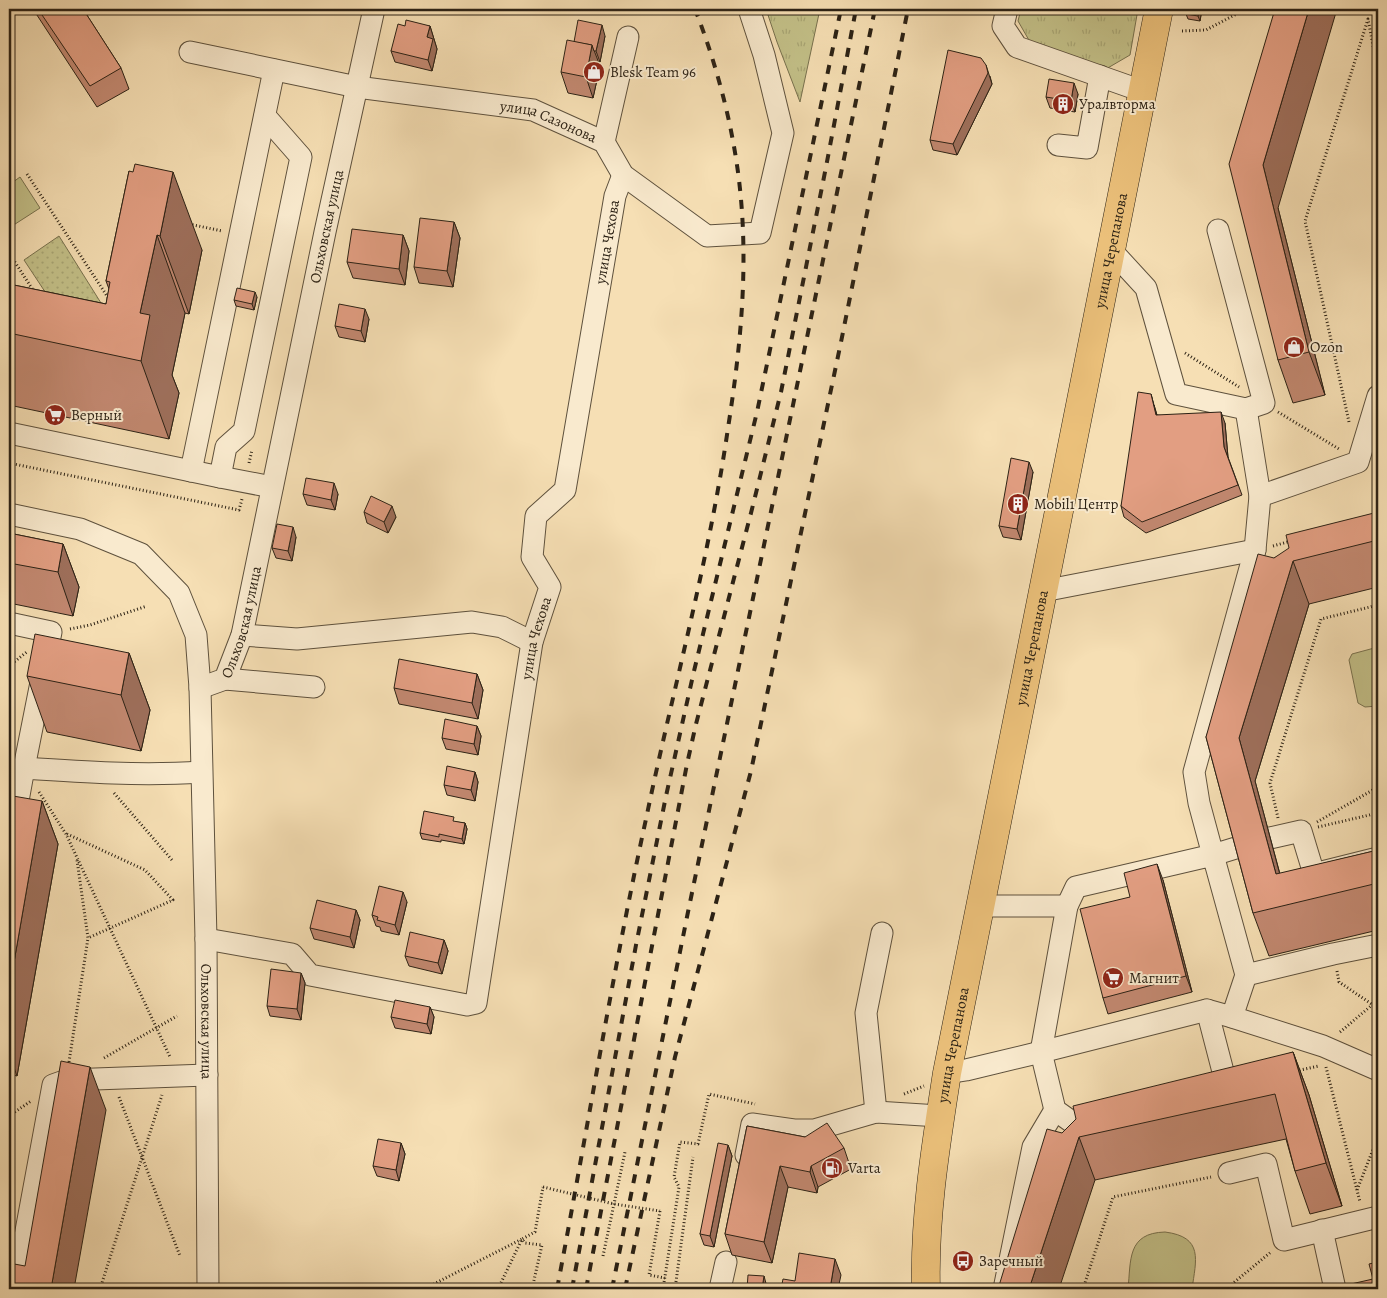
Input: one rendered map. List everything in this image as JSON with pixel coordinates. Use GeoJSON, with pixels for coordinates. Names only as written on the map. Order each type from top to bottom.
{"type":"FeatureCollection","features":[{"type":"Feature","properties":{"kind":"main road","name":"улица Черепанова"},"geometry":{"type":"LineString","coordinates":[[926,1289],[931,1181],[947,1073],[1158,9]]}},
{"type":"Feature","properties":{"kind":"street","name":"Ольховская улица"},"geometry":{"type":"LineString","coordinates":[[208,1289],[206,939],[200,688],[225,679],[242,635],[324,232],[374,9]]}},
{"type":"Feature","properties":{"kind":"street","name":"улица Сазонова"},"geometry":{"type":"LineString","coordinates":[[190,52],[357,87],[533,110],[604,142],[623,175],[707,236],[760,234],[784,133],[764,55],[749,9]]}},
{"type":"Feature","properties":{"kind":"street"},"geometry":{"type":"LineString","coordinates":[[1007,9],[1004,26],[1017,47],[1142,91]]}},
{"type":"Feature","properties":{"kind":"street"},"geometry":{"type":"LineString","coordinates":[[604,142],[628,37]]}},
{"type":"Feature","properties":{"kind":"street"},"geometry":{"type":"LineString","coordinates":[[191,471],[274,70]]}},
{"type":"Feature","properties":{"kind":"street"},"geometry":{"type":"LineString","coordinates":[[1058,145],[1087,148],[1100,76]]}},
{"type":"Feature","properties":{"kind":"street"},"geometry":{"type":"LineString","coordinates":[[220,477],[226,447],[244,431],[301,157],[265,116]]}},
{"type":"Feature","properties":{"kind":"street","name":"улица Чехова"},"geometry":{"type":"LineString","coordinates":[[206,939],[292,954],[310,975],[467,1005],[476,1003],[532,642],[550,587],[532,557],[536,516],[564,490],[615,196],[623,175]]}},
{"type":"Feature","properties":{"kind":"street"},"geometry":{"type":"LineString","coordinates":[[1111,250],[1146,288],[1176,394],[1246,408],[1264,402],[1218,230]]}},
{"type":"Feature","properties":{"kind":"street"},"geometry":{"type":"LineString","coordinates":[[1260,496],[1368,460],[1378,397]]}},
{"type":"Feature","properties":{"kind":"street"},"geometry":{"type":"LineString","coordinates":[[1232,1017],[1246,975],[1199,803],[1194,772],[1254,550],[1260,496],[1246,408]]}},
{"type":"Feature","properties":{"kind":"street"},"geometry":{"type":"LineString","coordinates":[[9,433],[272,488]]}},
{"type":"Feature","properties":{"kind":"street"},"geometry":{"type":"LineString","coordinates":[[9,514],[80,529],[141,554],[180,593],[196,635],[200,688]]}},
{"type":"Feature","properties":{"kind":"street"},"geometry":{"type":"LineString","coordinates":[[1042,591],[1254,550]]}},
{"type":"Feature","properties":{"kind":"street"},"geometry":{"type":"LineString","coordinates":[[242,635],[297,639],[472,622],[502,627],[532,642]]}},
{"type":"Feature","properties":{"kind":"street"},"geometry":{"type":"LineString","coordinates":[[9,623],[51,632],[9,850]]}},
{"type":"Feature","properties":{"kind":"street"},"geometry":{"type":"LineString","coordinates":[[225,679],[314,687]]}},
{"type":"Feature","properties":{"kind":"street"},"geometry":{"type":"LineString","coordinates":[[24,768],[98,773],[171,774],[201,772]]}},
{"type":"Feature","properties":{"kind":"street"},"geometry":{"type":"LineString","coordinates":[[1284,835],[1314,874],[1378,858]]}},
{"type":"Feature","properties":{"kind":"street"},"geometry":{"type":"LineString","coordinates":[[1114,1123],[1086,1132],[1055,1110],[1041,1052],[1066,906],[1076,887],[1213,855],[1239,847]]}},
{"type":"Feature","properties":{"kind":"street"},"geometry":{"type":"LineString","coordinates":[[980,906],[1066,906]]}},
{"type":"Feature","properties":{"kind":"street"},"geometry":{"type":"LineString","coordinates":[[876,1112],[866,1013],[882,933]]}},
{"type":"Feature","properties":{"kind":"street"},"geometry":{"type":"LineString","coordinates":[[1246,975],[1378,944]]}},
{"type":"Feature","properties":{"kind":"street"},"geometry":{"type":"LineString","coordinates":[[1199,1096],[1227,1087],[1207,1010]]}},
{"type":"Feature","properties":{"kind":"street"},"geometry":{"type":"LineString","coordinates":[[947,1073],[1041,1052],[1207,1010],[1323,1046],[1378,1070]]}},
{"type":"Feature","properties":{"kind":"street"},"geometry":{"type":"LineString","coordinates":[[9,1284],[16,1286],[53,1085],[105,1070],[168,1076],[207,1074]]}},
{"type":"Feature","properties":{"kind":"street"},"geometry":{"type":"LineString","coordinates":[[1004,1289],[1033,1147],[1055,1110]]}},
{"type":"Feature","properties":{"kind":"street"},"geometry":{"type":"LineString","coordinates":[[743,1170],[752,1124],[794,1130],[814,1130],[876,1112],[940,1116]]}},
{"type":"Feature","properties":{"kind":"street"},"geometry":{"type":"LineString","coordinates":[[1229,1173],[1266,1164],[1284,1240],[1371,1219]]}},
{"type":"Feature","properties":{"kind":"street"},"geometry":{"type":"LineString","coordinates":[[1322,1230],[1335,1289]]}},
{"type":"Feature","properties":{"kind":"street"},"geometry":{"type":"LineString","coordinates":[[720,1289],[726,1262]]}},
{"type":"Feature","properties":{"kind":"path"},"geometry":{"type":"LineString","coordinates":[[1182,30],[1206,30],[1246,9]]}},
{"type":"Feature","properties":{"kind":"path"},"geometry":{"type":"LineString","coordinates":[[1350,423],[1305,221],[1368,19],[1378,70]]}},
{"type":"Feature","properties":{"kind":"path"},"geometry":{"type":"LineString","coordinates":[[1374,51],[1378,34]]}},
{"type":"Feature","properties":{"kind":"path"},"geometry":{"type":"LineString","coordinates":[[27,174],[113,305]]}},
{"type":"Feature","properties":{"kind":"path"},"geometry":{"type":"LineString","coordinates":[[181,222],[228,232]]}},
{"type":"Feature","properties":{"kind":"path"},"geometry":{"type":"LineString","coordinates":[[9,253],[35,293]]}},
{"type":"Feature","properties":{"kind":"path"},"geometry":{"type":"LineString","coordinates":[[1284,835],[1270,783],[1321,619],[1378,605]]}},
{"type":"Feature","properties":{"kind":"path"},"geometry":{"type":"LineString","coordinates":[[9,666],[51,632],[90,625],[147,606]]}},
{"type":"Feature","properties":{"kind":"path"},"geometry":{"type":"LineString","coordinates":[[24,768],[66,834],[170,1056],[168,1076],[100,1289]]}},
{"type":"Feature","properties":{"kind":"path"},"geometry":{"type":"LineString","coordinates":[[98,773],[172,860]]}},
{"type":"Feature","properties":{"kind":"path"},"geometry":{"type":"LineString","coordinates":[[1284,835],[1378,787]]}},
{"type":"Feature","properties":{"kind":"path"},"geometry":{"type":"LineString","coordinates":[[1284,835],[1378,813]]}},
{"type":"Feature","properties":{"kind":"path"},"geometry":{"type":"LineString","coordinates":[[66,834],[145,870],[173,900],[88,938]]}},
{"type":"Feature","properties":{"kind":"path"},"geometry":{"type":"LineString","coordinates":[[66,1080],[88,938],[77,857]]}},
{"type":"Feature","properties":{"kind":"path"},"geometry":{"type":"LineString","coordinates":[[1333,954],[1339,982],[1373,1004],[1378,1035]]}},
{"type":"Feature","properties":{"kind":"path"},"geometry":{"type":"LineString","coordinates":[[1323,1046],[1373,1004],[1378,1002]]}},
{"type":"Feature","properties":{"kind":"path"},"geometry":{"type":"LineString","coordinates":[[177,1016],[157,1028],[105,1070],[142,1156],[180,1256]]}},
{"type":"Feature","properties":{"kind":"path"},"geometry":{"type":"LineString","coordinates":[[1289,1073],[1325,1065],[1357,1190],[1371,1219]]}},
{"type":"Feature","properties":{"kind":"path"},"geometry":{"type":"LineString","coordinates":[[663,1289],[679,1187],[674,1177],[680,1142],[698,1144],[708,1094],[764,1106]]}},
{"type":"Feature","properties":{"kind":"path"},"geometry":{"type":"LineString","coordinates":[[1357,1190],[1378,1137]]}},
{"type":"Feature","properties":{"kind":"path"},"geometry":{"type":"LineString","coordinates":[[603,1256],[625,1152]]}},
{"type":"Feature","properties":{"kind":"path"},"geometry":{"type":"LineString","coordinates":[[675,1289],[693,1157]]}},
{"type":"Feature","properties":{"kind":"path"},"geometry":{"type":"LineString","coordinates":[[1083,1289],[1113,1197],[1229,1173]]}},
{"type":"Feature","properties":{"kind":"path"},"geometry":{"type":"LineString","coordinates":[[424,1289],[535,1232],[543,1187],[614,1204],[660,1211],[649,1275],[664,1278]]}},
{"type":"Feature","properties":{"kind":"path"},"geometry":{"type":"LineString","coordinates":[[498,1289],[522,1239]]}},
{"type":"Feature","properties":{"kind":"path"},"geometry":{"type":"LineString","coordinates":[[522,1239],[525,1243],[542,1245],[532,1289]]}},
{"type":"Feature","properties":{"kind":"path"},"geometry":{"type":"LineString","coordinates":[[1226,1289],[1284,1240]]}},
{"type":"Feature","properties":{"kind":"green space"},"geometry":{"type":"Polygon","coordinates":[[[766,9],[820,9],[800,102],[777,42],[766,9]]]}},
{"type":"Feature","properties":{"kind":"green space"},"geometry":{"type":"Polygon","coordinates":[[[1021,9],[1138,9],[1130,55],[1106,69],[1030,42],[1018,21],[1021,9]]]}},
{"type":"Feature","properties":{"kind":"green space"},"geometry":{"type":"Polygon","coordinates":[[[20,177],[40,208],[9,228],[9,185],[20,177]]]}},
{"type":"Feature","properties":{"kind":"green space"},"geometry":{"type":"Polygon","coordinates":[[[59,236],[101,303],[63,319],[24,260],[59,236]]]}},
{"type":"Feature","properties":{"kind":"green space"},"geometry":{"type":"Polygon","coordinates":[[[1378,647],[1378,706],[1365,707],[1358,703],[1349,660],[1352,654],[1378,647]]]}},
{"type":"Feature","properties":{"kind":"green space"},"geometry":{"type":"Polygon","coordinates":[[[1165,1232],[1178,1235],[1192,1245],[1195,1252],[1195,1269],[1192,1289],[1128,1289],[1131,1258],[1137,1243],[1144,1237],[1165,1232]]]}},
{"type":"Feature","properties":{"kind":"building"},"geometry":{"type":"Polygon","coordinates":[[[38,9],[83,9],[121,68],[90,86],[38,9]]]}},
{"type":"Feature","properties":{"kind":"building"},"geometry":{"type":"Polygon","coordinates":[[[1187,9],[1199,9],[1198,16],[1186,14],[1187,9]]]}},
{"type":"Feature","properties":{"kind":"building"},"geometry":{"type":"Polygon","coordinates":[[[1275,9],[1309,9],[1263,165],[1309,352],[1278,360],[1229,164],[1275,9]]]}},
{"type":"Feature","properties":{"kind":"building"},"geometry":{"type":"Polygon","coordinates":[[[406,20],[430,26],[427,37],[433,39],[428,60],[391,51],[398,24],[405,26],[406,20]]]}},
{"type":"Feature","properties":{"kind":"building"},"geometry":{"type":"Polygon","coordinates":[[[578,20],[602,25],[596,51],[594,51],[592,45],[574,42],[578,20]]]}},
{"type":"Feature","properties":{"kind":"building"},"geometry":{"type":"Polygon","coordinates":[[[567,40],[592,45],[586,77],[561,72],[567,40]]]}},
{"type":"Feature","properties":{"kind":"building"},"geometry":{"type":"Polygon","coordinates":[[[948,50],[981,58],[986,65],[988,73],[953,144],[930,140],[948,50]]]}},
{"type":"Feature","properties":{"kind":"building"},"geometry":{"type":"Polygon","coordinates":[[[1049,79],[1074,83],[1071,101],[1046,97],[1049,79]]]}},
{"type":"Feature","properties":{"kind":"building"},"geometry":{"type":"Polygon","coordinates":[[[135,164],[173,172],[160,236],[157,235],[140,313],[150,315],[141,361],[9,333],[9,284],[106,304],[110,282],[106,281],[129,171],[133,172],[135,164]]]}},
{"type":"Feature","properties":{"kind":"building"},"geometry":{"type":"Polygon","coordinates":[[[420,218],[454,222],[447,271],[414,267],[420,218]]]}},
{"type":"Feature","properties":{"kind":"building"},"geometry":{"type":"Polygon","coordinates":[[[352,229],[403,235],[399,269],[347,262],[352,229]]]}},
{"type":"Feature","properties":{"kind":"building"},"geometry":{"type":"Polygon","coordinates":[[[237,288],[255,292],[252,304],[234,300],[237,288]]]}},
{"type":"Feature","properties":{"kind":"building"},"geometry":{"type":"Polygon","coordinates":[[[339,304],[365,309],[361,331],[335,326],[339,304]]]}},
{"type":"Feature","properties":{"kind":"building"},"geometry":{"type":"Polygon","coordinates":[[[1138,392],[1151,394],[1156,415],[1221,412],[1224,447],[1238,485],[1142,522],[1121,506],[1138,392]]]}},
{"type":"Feature","properties":{"kind":"building"},"geometry":{"type":"Polygon","coordinates":[[[1011,458],[1029,462],[1017,529],[999,526],[1011,458]]]}},
{"type":"Feature","properties":{"kind":"building"},"geometry":{"type":"Polygon","coordinates":[[[306,478],[334,483],[331,500],[303,494],[306,478]]]}},
{"type":"Feature","properties":{"kind":"building"},"geometry":{"type":"Polygon","coordinates":[[[371,496],[392,506],[384,522],[364,512],[371,496]]]}},
{"type":"Feature","properties":{"kind":"building"},"geometry":{"type":"Polygon","coordinates":[[[1378,512],[1378,540],[1293,561],[1239,738],[1276,874],[1378,850],[1378,883],[1253,913],[1206,737],[1258,554],[1274,558],[1289,548],[1286,535],[1378,512]]]}},
{"type":"Feature","properties":{"kind":"building"},"geometry":{"type":"Polygon","coordinates":[[[277,524],[293,527],[288,551],[272,548],[277,524]]]}},
{"type":"Feature","properties":{"kind":"building"},"geometry":{"type":"Polygon","coordinates":[[[9,533],[63,544],[58,572],[9,563],[9,533]]]}},
{"type":"Feature","properties":{"kind":"building"},"geometry":{"type":"Polygon","coordinates":[[[35,634],[129,653],[121,695],[27,676],[35,634]]]}},
{"type":"Feature","properties":{"kind":"building"},"geometry":{"type":"Polygon","coordinates":[[[399,659],[477,674],[472,703],[394,688],[399,659]]]}},
{"type":"Feature","properties":{"kind":"building"},"geometry":{"type":"Polygon","coordinates":[[[445,719],[477,726],[474,744],[442,738],[445,719]]]}},
{"type":"Feature","properties":{"kind":"building"},"geometry":{"type":"Polygon","coordinates":[[[447,766],[475,772],[471,790],[444,785],[447,766]]]}},
{"type":"Feature","properties":{"kind":"building"},"geometry":{"type":"Polygon","coordinates":[[[13,796],[42,801],[9,991],[9,820],[13,796]]]}},
{"type":"Feature","properties":{"kind":"building"},"geometry":{"type":"Polygon","coordinates":[[[424,811],[454,817],[453,821],[465,823],[462,839],[439,834],[439,837],[420,833],[424,811]]]}},
{"type":"Feature","properties":{"kind":"building"},"geometry":{"type":"Polygon","coordinates":[[[1157,864],[1186,976],[1103,998],[1080,909],[1130,897],[1124,873],[1157,864]]]}},
{"type":"Feature","properties":{"kind":"building"},"geometry":{"type":"Polygon","coordinates":[[[379,886],[403,892],[395,925],[377,920],[378,917],[372,915],[379,886]]]}},
{"type":"Feature","properties":{"kind":"building"},"geometry":{"type":"Polygon","coordinates":[[[317,900],[356,910],[350,937],[310,928],[317,900]]]}},
{"type":"Feature","properties":{"kind":"building"},"geometry":{"type":"Polygon","coordinates":[[[410,932],[444,940],[438,963],[405,956],[410,932]]]}},
{"type":"Feature","properties":{"kind":"building"},"geometry":{"type":"Polygon","coordinates":[[[271,969],[301,973],[297,1009],[267,1006],[271,969]]]}},
{"type":"Feature","properties":{"kind":"building"},"geometry":{"type":"Polygon","coordinates":[[[395,1000],[430,1007],[427,1024],[391,1017],[395,1000]]]}},
{"type":"Feature","properties":{"kind":"building"},"geometry":{"type":"Polygon","coordinates":[[[1293,1052],[1326,1163],[1295,1171],[1275,1094],[1079,1137],[1029,1289],[998,1289],[1047,1129],[1062,1133],[1076,1119],[1073,1106],[1293,1052]]]}},
{"type":"Feature","properties":{"kind":"building"},"geometry":{"type":"Polygon","coordinates":[[[61,1061],[90,1067],[51,1289],[9,1289],[9,1263],[25,1266],[61,1061]]]}},
{"type":"Feature","properties":{"kind":"building"},"geometry":{"type":"Polygon","coordinates":[[[827,1123],[844,1148],[811,1166],[810,1172],[780,1166],[764,1242],[725,1234],[747,1126],[805,1137],[827,1123]]]}},
{"type":"Feature","properties":{"kind":"building"},"geometry":{"type":"Polygon","coordinates":[[[378,1139],[401,1143],[396,1170],[373,1166],[378,1139]]]}},
{"type":"Feature","properties":{"kind":"building"},"geometry":{"type":"Polygon","coordinates":[[[718,1143],[728,1145],[710,1236],[700,1234],[718,1143]]]}},
{"type":"Feature","properties":{"kind":"building"},"geometry":{"type":"Polygon","coordinates":[[[799,1253],[835,1259],[830,1289],[781,1289],[783,1279],[795,1281],[799,1253]]]}},
{"type":"Feature","properties":{"kind":"building"},"geometry":{"type":"Polygon","coordinates":[[[1378,1262],[1378,1289],[1352,1289],[1351,1284],[1373,1279],[1369,1264],[1378,1262]]]}},
{"type":"Feature","properties":{"kind":"building"},"geometry":{"type":"Polygon","coordinates":[[[748,1275],[764,1276],[762,1289],[747,1289],[748,1275]]]}},
{"type":"Feature","properties":{"kind":"railway"},"geometry":{"type":"LineString","coordinates":[[557,1289],[634,878],[656,770],[711,526],[737,366],[743,273],[742,211],[739,180],[732,136],[722,93],[710,50],[695,9]]}},
{"type":"Feature","properties":{"kind":"railway"},"geometry":{"type":"LineString","coordinates":[[572,1289],[636,945],[666,796],[694,671],[757,412],[841,9]]}},
{"type":"Feature","properties":{"kind":"railway"},"geometry":{"type":"LineString","coordinates":[[586,1289],[687,764],[781,392],[856,9]]}},
{"type":"Feature","properties":{"kind":"railway"},"geometry":{"type":"LineString","coordinates":[[612,1289],[875,9]]}},
{"type":"Feature","properties":{"kind":"railway"},"geometry":{"type":"LineString","coordinates":[[625,1289],[675,1057],[751,771],[841,342],[908,9]]}},
{"type":"Feature","properties":{"kind":"place","name":"Blesk Team 96"},"geometry":{"type":"Point","coordinates":[594,72]}},
{"type":"Feature","properties":{"kind":"place","name":"Уралвторма"},"geometry":{"type":"Point","coordinates":[1063,104]}},
{"type":"Feature","properties":{"kind":"place","name":"Ozon"},"geometry":{"type":"Point","coordinates":[1294,347]}},
{"type":"Feature","properties":{"kind":"place","name":"Верный"},"geometry":{"type":"Point","coordinates":[55,415]}},
{"type":"Feature","properties":{"kind":"place","name":"Mobil1 Центр"},"geometry":{"type":"Point","coordinates":[1018,504]}},
{"type":"Feature","properties":{"kind":"place","name":"Магнит"},"geometry":{"type":"Point","coordinates":[1113,978]}},
{"type":"Feature","properties":{"kind":"place","name":"Varta"},"geometry":{"type":"Point","coordinates":[832,1168]}},
{"type":"Feature","properties":{"kind":"place","name":"Заречный"},"geometry":{"type":"Point","coordinates":[963,1261]}}]}
